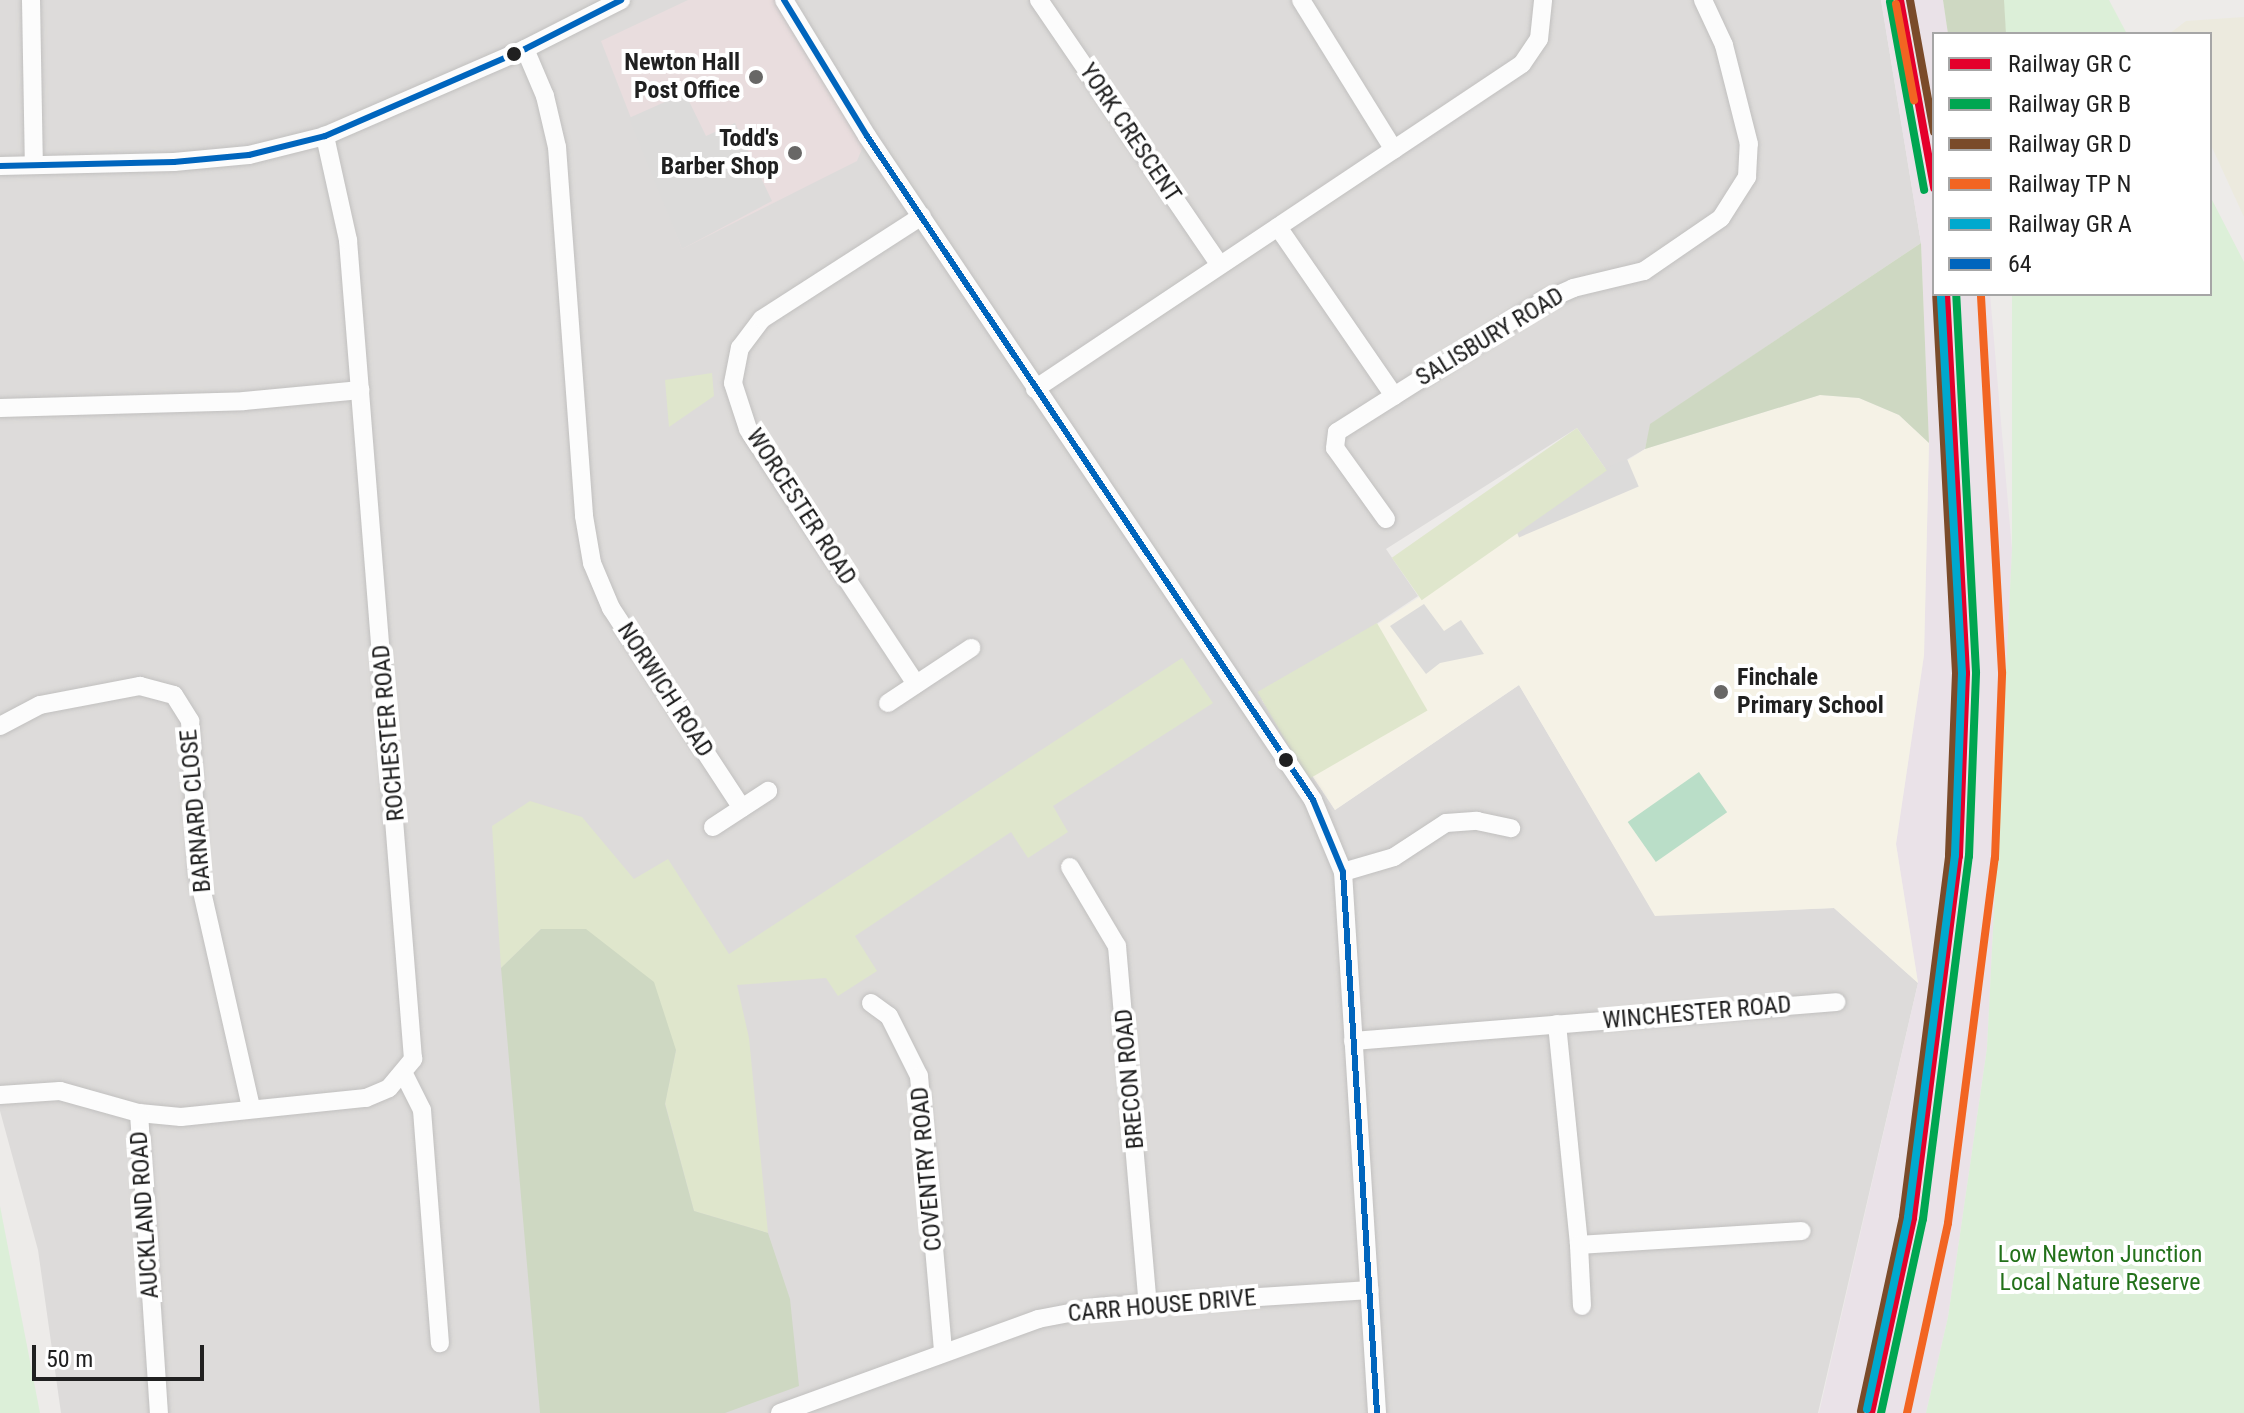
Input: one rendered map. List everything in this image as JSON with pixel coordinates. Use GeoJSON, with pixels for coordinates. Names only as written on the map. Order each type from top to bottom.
{"type":"FeatureCollection","features":[{"type":"Feature","properties":{"kind":"street"},"geometry":{"type":"LineString","coordinates":[[31,0],[34,165]]}},
{"type":"Feature","properties":{"kind":"street"},"geometry":{"type":"LineString","coordinates":[[0,166],[249,155],[325,136],[525,49],[621,0]]}},
{"type":"Feature","properties":{"kind":"street"},"geometry":{"type":"LineString","coordinates":[[784,0],[1035,389],[1299,777],[1343,872],[1377,1413]]}},
{"type":"Feature","properties":{"kind":"street","name":"YORK CRESCENT"},"geometry":{"type":"LineString","coordinates":[[1039,0],[1220,265]]}},
{"type":"Feature","properties":{"kind":"street"},"geometry":{"type":"LineString","coordinates":[[1301,0],[1394,150]]}},
{"type":"Feature","properties":{"kind":"street"},"geometry":{"type":"LineString","coordinates":[[1035,389],[1522,64],[1539,39],[1543,0]]}},
{"type":"Feature","properties":{"kind":"street","name":"SALISBURY ROAD"},"geometry":{"type":"LineString","coordinates":[[1386,519],[1335,448],[1337,432],[1542,302],[1573,288],[1644,271],[1721,218],[1737,200],[1747,177],[1749,144],[1724,45],[1703,0]]}},
{"type":"Feature","properties":{"kind":"street","name":"NORWICH ROAD"},"geometry":{"type":"LineString","coordinates":[[525,49],[545,96],[557,147],[584,516],[592,563],[611,608],[742,808]]}},
{"type":"Feature","properties":{"kind":"street","name":"ROCHESTER ROAD"},"geometry":{"type":"LineString","coordinates":[[325,136],[348,240],[415,1040],[413,1059],[404,1074]]}},
{"type":"Feature","properties":{"kind":"street","name":"WORCESTER ROAD"},"geometry":{"type":"LineString","coordinates":[[916,684],[748,429],[733,383],[740,348],[762,319],[922,216]]}},
{"type":"Feature","properties":{"kind":"street","name":"SALISBURY ROAD"},"geometry":{"type":"LineString","coordinates":[[1278,227],[1394,396]]}},
{"type":"Feature","properties":{"kind":"street"},"geometry":{"type":"LineString","coordinates":[[0,408],[244,401],[360,390]]}},
{"type":"Feature","properties":{"kind":"street"},"geometry":{"type":"LineString","coordinates":[[888,703],[971,648]]}},
{"type":"Feature","properties":{"kind":"street","name":"BARNARD CLOSE"},"geometry":{"type":"LineString","coordinates":[[0,726],[40,705],[140,686],[174,695],[190,721],[198,874],[251,1108]]}},
{"type":"Feature","properties":{"kind":"street"},"geometry":{"type":"LineString","coordinates":[[713,827],[768,791]]}},
{"type":"Feature","properties":{"kind":"street"},"geometry":{"type":"LineString","coordinates":[[1343,872],[1394,857],[1446,823],[1477,821],[1511,828]]}},
{"type":"Feature","properties":{"kind":"street","name":"BRECON ROAD"},"geometry":{"type":"LineString","coordinates":[[1070,867],[1117,946],[1148,1304]]}},
{"type":"Feature","properties":{"kind":"street","name":"WINCHESTER ROAD"},"geometry":{"type":"LineString","coordinates":[[1353,1041],[1836,1002]]}},
{"type":"Feature","properties":{"kind":"street","name":"COVENTRY ROAD"},"geometry":{"type":"LineString","coordinates":[[871,1003],[889,1016],[919,1076],[943,1351]]}},
{"type":"Feature","properties":{"kind":"street"},"geometry":{"type":"LineString","coordinates":[[1557,1024],[1582,1306]]}},
{"type":"Feature","properties":{"kind":"street"},"geometry":{"type":"LineString","coordinates":[[0,1095],[60,1091],[139,1113],[181,1117],[366,1098],[389,1088],[404,1074],[422,1110],[440,1343]]}},
{"type":"Feature","properties":{"kind":"street","name":"AUCKLAND ROAD"},"geometry":{"type":"LineString","coordinates":[[139,1113],[159,1413]]}},
{"type":"Feature","properties":{"kind":"street"},"geometry":{"type":"LineString","coordinates":[[1579,1245],[1802,1231]]}},
{"type":"Feature","properties":{"kind":"street","name":"CARR HOUSE DRIVE"},"geometry":{"type":"LineString","coordinates":[[780,1413],[943,1351],[1038,1319],[1148,1304],[1369,1290]]}},
{"type":"Feature","properties":{"kind":"shaded area"},"geometry":{"type":"Polygon","coordinates":[[[0,0],[1881,0],[1921,243],[1651,424],[1645,449],[1607,471],[1577,428],[1386,549],[1418,596],[1262,700],[1335,810],[1519,685],[1655,915],[1834,908],[1918,983],[1818,1413],[61,1413],[38,1250],[0,1111],[0,0]]]}},
{"type":"Feature","properties":{"kind":"shaded area"},"geometry":{"type":"Polygon","coordinates":[[[688,0],[784,0],[867,136],[857,161],[682,249],[601,41],[688,0]]]}},
{"type":"Feature","properties":{"kind":"shaded area"},"geometry":{"type":"Polygon","coordinates":[[[1881,0],[1943,0],[1948,32],[1932,32],[1932,296],[1990,296],[2012,550],[1987,1048],[1948,1317],[1926,1413],[1819,1413],[1918,983],[1896,844],[1924,655],[1929,443],[1921,243],[1881,0]]]}},
{"type":"Feature","properties":{"kind":"shaded area"},"geometry":{"type":"Polygon","coordinates":[[[2244,17],[2244,217],[2212,147],[2212,32],[2172,32],[2186,21],[2244,17]]]}},
{"type":"Feature","properties":{"kind":"shaded area"},"geometry":{"type":"Polygon","coordinates":[[[685,93],[706,136],[735,123],[772,201],[682,249],[629,118],[685,93]]]}},
{"type":"Feature","properties":{"kind":"shaded area","name":"Finchale Primary School"},"geometry":{"type":"Polygon","coordinates":[[[1820,395],[1859,398],[1899,415],[1929,443],[1924,655],[1896,844],[1918,983],[1834,908],[1655,916],[1519,685],[1335,810],[1262,700],[1645,449],[1820,395]]]}},
{"type":"Feature","properties":{"kind":"shaded area"},"geometry":{"type":"Polygon","coordinates":[[[1627,459],[1639,487],[1519,537],[1507,510],[1627,459]]]}},
{"type":"Feature","properties":{"kind":"shaded area"},"geometry":{"type":"Polygon","coordinates":[[[1424,604],[1444,631],[1461,620],[1484,654],[1440,663],[1426,674],[1390,626],[1424,604]]]}},
{"type":"Feature","properties":{"kind":"green space"},"geometry":{"type":"Polygon","coordinates":[[[1943,0],[2018,0],[2072,32],[1948,32],[1943,0]]]}},
{"type":"Feature","properties":{"kind":"green space"},"geometry":{"type":"Polygon","coordinates":[[[2004,0],[2109,0],[2126,32],[2006,32],[2004,0]]]}},
{"type":"Feature","properties":{"kind":"green space","name":"Low Newton Junction Local Nature Reserve"},"geometry":{"type":"Polygon","coordinates":[[[2212,200],[2244,262],[2244,1413],[1926,1413],[1948,1317],[1987,1048],[2012,550],[2012,296],[2212,296],[2212,200]]]}},
{"type":"Feature","properties":{"kind":"green space"},"geometry":{"type":"Polygon","coordinates":[[[1921,243],[1929,443],[1899,415],[1859,398],[1820,395],[1645,449],[1650,424],[1921,243]]]}},
{"type":"Feature","properties":{"kind":"green space"},"geometry":{"type":"Polygon","coordinates":[[[712,373],[714,396],[669,427],[665,380],[712,373]]]}},
{"type":"Feature","properties":{"kind":"green space"},"geometry":{"type":"Polygon","coordinates":[[[1577,428],[1607,471],[1422,600],[1392,558],[1577,428]]]}},
{"type":"Feature","properties":{"kind":"green space"},"geometry":{"type":"Polygon","coordinates":[[[1377,623],[1428,710],[1308,779],[1257,692],[1377,623]]]}},
{"type":"Feature","properties":{"kind":"green space"},"geometry":{"type":"Polygon","coordinates":[[[1182,658],[1213,703],[1053,806],[1068,832],[1028,858],[1011,832],[855,936],[877,971],[838,996],[826,978],[737,985],[749,1038],[768,1233],[694,1211],[665,1103],[676,1050],[541,929],[501,968],[492,826],[530,801],[582,817],[634,879],[668,859],[729,954],[1182,658]]]}},
{"type":"Feature","properties":{"kind":"green space"},"geometry":{"type":"Polygon","coordinates":[[[1699,772],[1727,812],[1656,862],[1628,822],[1699,772]]]}},
{"type":"Feature","properties":{"kind":"green space"},"geometry":{"type":"Polygon","coordinates":[[[541,929],[586,929],[654,982],[676,1050],[665,1104],[694,1211],[768,1233],[790,1299],[799,1386],[725,1413],[540,1413],[501,968],[541,929]]]}},
{"type":"Feature","properties":{"kind":"green space"},"geometry":{"type":"Polygon","coordinates":[[[0,1206],[40,1413],[0,1413],[0,1206]]]}},
{"type":"Feature","properties":{"kind":"transit line","name":"64"},"geometry":{"type":"LineString","coordinates":[[0,166],[174,162],[249,155],[325,136],[525,49],[621,0]]}},
{"type":"Feature","properties":{"kind":"transit line","name":"64"},"geometry":{"type":"LineString","coordinates":[[784,0],[867,136],[1313,800],[1343,872],[1377,1413]]}},
{"type":"Feature","properties":{"kind":"transit line"},"geometry":{"type":"LineString","coordinates":[[1900,0],[1932,177]]}},
{"type":"Feature","properties":{"kind":"transit line"},"geometry":{"type":"LineString","coordinates":[[1910,0],[1932,121]]}},
{"type":"Feature","properties":{"kind":"transit line"},"geometry":{"type":"LineString","coordinates":[[1890,2],[1924,190]]}},
{"type":"Feature","properties":{"kind":"transit line"},"geometry":{"type":"LineString","coordinates":[[1896,4],[1914,100]]}},
{"type":"Feature","properties":{"kind":"transit line"},"geometry":{"type":"LineString","coordinates":[[1861,1411],[1903,1216],[1949,855],[1956,673],[1936,296]]}},
{"type":"Feature","properties":{"kind":"transit line"},"geometry":{"type":"LineString","coordinates":[[1867,1409],[1908,1217],[1955,855],[1962,673],[1941,296]]}},
{"type":"Feature","properties":{"kind":"transit line"},"geometry":{"type":"LineString","coordinates":[[1871,1413],[1913,1218],[1959,856],[1966,673],[1946,296]]}},
{"type":"Feature","properties":{"kind":"transit line"},"geometry":{"type":"LineString","coordinates":[[1881,1413],[1923,1219],[1969,856],[1976,672],[1956,296]]}},
{"type":"Feature","properties":{"kind":"transit line"},"geometry":{"type":"LineString","coordinates":[[1907,1413],[1948,1223],[1995,858],[2002,672],[1981,296]]}},
{"type":"Feature","properties":{"kind":"place","name":"Newton Hall Post Office"},"geometry":{"type":"Point","coordinates":[756,77]}},
{"type":"Feature","properties":{"kind":"place","name":"Todd's Barber Shop"},"geometry":{"type":"Point","coordinates":[795,153]}},
{"type":"Feature","properties":{"kind":"place","name":"Finchale Primary School"},"geometry":{"type":"Point","coordinates":[1721,692]}}]}
